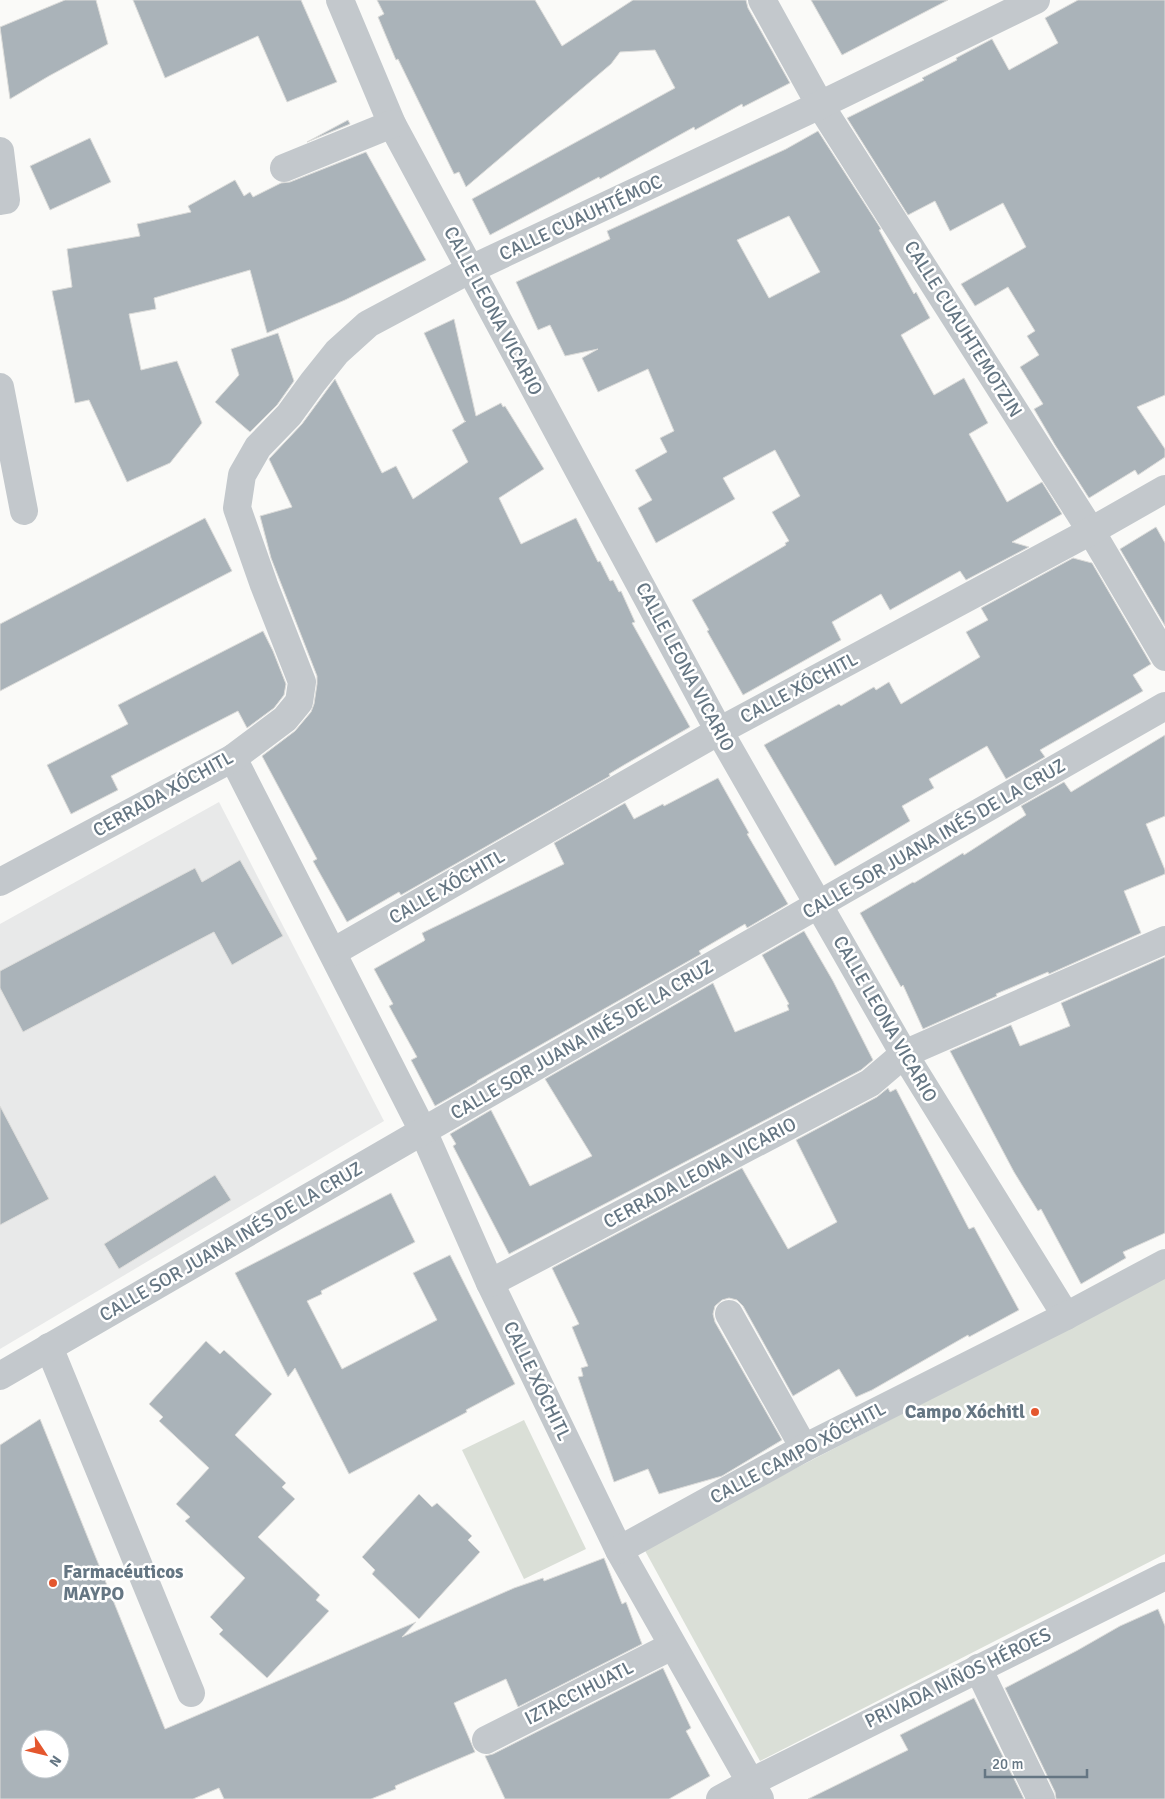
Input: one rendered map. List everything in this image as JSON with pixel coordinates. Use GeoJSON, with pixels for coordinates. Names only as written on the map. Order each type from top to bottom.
{"type":"FeatureCollection","features":[{"type":"Feature","properties":{"kind":"street","name":"CALLE LEONA VICARIO"},"geometry":{"type":"LineString","coordinates":[[340,0],[392,124],[719,731],[904,1054],[1066,1316]]}},
{"type":"Feature","properties":{"kind":"street","name":"CALLE CUAUHTEMOTZIN"},"geometry":{"type":"LineString","coordinates":[[762,0],[820,105],[1092,531],[1165,657]]}},
{"type":"Feature","properties":{"kind":"street","name":"CALLE CUAUHTÉMOC"},"geometry":{"type":"LineString","coordinates":[[302,682],[264,585],[237,508],[242,475],[258,447],[289,415],[312,382],[343,347],[368,324],[471,269],[820,105],[1036,0]]}},
{"type":"Feature","properties":{"kind":"street"},"geometry":{"type":"LineString","coordinates":[[284,168],[392,124]]}},
{"type":"Feature","properties":{"kind":"street"},"geometry":{"type":"LineString","coordinates":[[0,151],[6,200],[0,201]]}},
{"type":"Feature","properties":{"kind":"street"},"geometry":{"type":"LineString","coordinates":[[0,387],[24,511]]}},
{"type":"Feature","properties":{"kind":"street","name":"CALLE XÓCHITL"},"geometry":{"type":"LineString","coordinates":[[333,952],[719,731],[1092,531],[1165,489]]}},
{"type":"Feature","properties":{"kind":"street","name":"CERRADA XÓCHITL"},"geometry":{"type":"LineString","coordinates":[[0,882],[233,758],[285,719],[299,702],[302,682]]}},
{"type":"Feature","properties":{"kind":"street","name":"CALLE SOR JUANA INÉS DE LA CRUZ"},"geometry":{"type":"LineString","coordinates":[[0,1376],[1165,706]]}},
{"type":"Feature","properties":{"kind":"street","name":"CALLE XÓCHITL"},"geometry":{"type":"LineString","coordinates":[[233,758],[424,1131],[490,1283],[618,1550],[755,1790]]}},
{"type":"Feature","properties":{"kind":"street","name":"CERRADA LEONA VICARIO"},"geometry":{"type":"LineString","coordinates":[[490,1283],[870,1083],[904,1054],[1165,940]]}},
{"type":"Feature","properties":{"kind":"street","name":"CALLE CAMPO XÓCHITL"},"geometry":{"type":"LineString","coordinates":[[618,1550],[804,1448],[1066,1316],[1165,1263]]}},
{"type":"Feature","properties":{"kind":"street"},"geometry":{"type":"LineString","coordinates":[[729,1314],[804,1448]]}},
{"type":"Feature","properties":{"kind":"street"},"geometry":{"type":"LineString","coordinates":[[49,1347],[191,1693]]}},
{"type":"Feature","properties":{"kind":"street","name":"PRIVADA NIÑOS HÉROES"},"geometry":{"type":"LineString","coordinates":[[720,1799],[755,1790],[978,1668],[1164,1578]]}},
{"type":"Feature","properties":{"kind":"street","name":"IZTACCIHUATL"},"geometry":{"type":"LineString","coordinates":[[486,1740],[672,1646]]}},
{"type":"Feature","properties":{"kind":"street"},"geometry":{"type":"LineString","coordinates":[[978,1668],[1041,1799]]}},
{"type":"Feature","properties":{"kind":"shaded area"},"geometry":{"type":"Polygon","coordinates":[[[219,802],[384,1121],[0,1349],[0,924],[219,802]]]}},
{"type":"Feature","properties":{"kind":"shaded area","name":"Campo Xóchitl"},"geometry":{"type":"Polygon","coordinates":[[[1165,1278],[1165,1554],[760,1761],[643,1547],[1165,1278]]]}},
{"type":"Feature","properties":{"kind":"shaded area"},"geometry":{"type":"Polygon","coordinates":[[[524,1420],[586,1549],[524,1579],[462,1450],[524,1420]]]}},
{"type":"Feature","properties":{"kind":"building"},"geometry":{"type":"Polygon","coordinates":[[[65,0],[96,0],[108,44],[10,99],[0,27],[65,0]]]}},
{"type":"Feature","properties":{"kind":"building"},"geometry":{"type":"Polygon","coordinates":[[[133,0],[301,0],[337,82],[287,102],[258,36],[165,78],[133,0]]]}},
{"type":"Feature","properties":{"kind":"building"},"geometry":{"type":"Polygon","coordinates":[[[377,0],[535,0],[562,46],[633,0],[746,0],[748,8],[790,83],[743,107],[742,104],[695,130],[694,127],[600,179],[599,177],[490,235],[472,199],[675,88],[655,50],[620,52],[611,64],[466,187],[459,172],[454,174],[398,59],[396,60],[378,17],[384,14],[377,0]]]}},
{"type":"Feature","properties":{"kind":"building"},"geometry":{"type":"Polygon","coordinates":[[[811,0],[948,0],[842,55],[811,0]]]}},
{"type":"Feature","properties":{"kind":"building"},"geometry":{"type":"Polygon","coordinates":[[[1078,0],[1165,0],[1165,395],[1137,407],[1165,449],[1165,457],[1138,475],[1135,470],[1089,498],[1034,409],[1043,404],[1020,367],[1039,355],[1027,336],[1035,331],[1008,287],[975,306],[961,284],[1026,247],[1003,203],[950,231],[935,201],[908,215],[847,118],[924,80],[922,78],[992,39],[1009,70],[1058,43],[1045,18],[1078,0]]]}},
{"type":"Feature","properties":{"kind":"building"},"geometry":{"type":"Polygon","coordinates":[[[348,120],[350,124],[307,142],[348,120]]]}},
{"type":"Feature","properties":{"kind":"building"},"geometry":{"type":"Polygon","coordinates":[[[818,131],[881,229],[879,230],[914,294],[916,292],[930,318],[901,335],[934,395],[964,378],[988,423],[969,434],[1007,502],[1042,482],[1062,514],[1012,542],[1029,547],[966,580],[960,571],[890,610],[881,594],[832,622],[841,640],[743,695],[692,600],[786,545],[785,543],[789,541],[772,512],[800,496],[775,450],[723,478],[735,499],[656,543],[638,508],[652,500],[635,470],[667,452],[660,438],[674,431],[648,369],[598,392],[582,358],[598,349],[565,356],[550,325],[538,330],[516,282],[610,239],[607,231],[786,149],[818,131]],[[789,216],[737,240],[769,298],[820,272],[789,216]]]}},
{"type":"Feature","properties":{"kind":"building"},"geometry":{"type":"Polygon","coordinates":[[[90,138],[111,182],[50,210],[30,166],[90,138]]]}},
{"type":"Feature","properties":{"kind":"building"},"geometry":{"type":"Polygon","coordinates":[[[366,152],[426,260],[345,300],[267,333],[250,270],[154,298],[156,309],[129,314],[141,370],[177,361],[202,423],[170,463],[127,482],[89,400],[75,403],[52,291],[72,287],[67,249],[140,236],[137,224],[191,212],[188,206],[235,180],[244,196],[250,192],[253,197],[281,183],[290,182],[366,152]]]}},
{"type":"Feature","properties":{"kind":"building"},"geometry":{"type":"Polygon","coordinates":[[[454,319],[476,416],[501,403],[503,407],[505,406],[544,469],[499,498],[521,544],[576,518],[598,562],[600,561],[610,581],[613,580],[619,592],[621,591],[635,622],[632,623],[690,727],[609,774],[610,776],[401,895],[399,892],[347,922],[313,861],[317,859],[262,756],[295,731],[311,712],[317,684],[317,676],[271,558],[260,516],[292,507],[269,459],[302,424],[335,379],[382,473],[396,466],[413,499],[468,462],[452,430],[465,422],[424,333],[454,319]]]}},
{"type":"Feature","properties":{"kind":"building"},"geometry":{"type":"Polygon","coordinates":[[[278,333],[294,381],[277,405],[250,432],[215,402],[239,375],[231,349],[278,333]]]}},
{"type":"Feature","properties":{"kind":"building"},"geometry":{"type":"Polygon","coordinates":[[[205,518],[232,571],[0,691],[0,624],[205,518]]]}},
{"type":"Feature","properties":{"kind":"building"},"geometry":{"type":"Polygon","coordinates":[[[1156,527],[1165,543],[1165,626],[1120,549],[1156,527]]]}},
{"type":"Feature","properties":{"kind":"building"},"geometry":{"type":"Polygon","coordinates":[[[1073,558],[1092,563],[1151,664],[1133,675],[1143,691],[1040,750],[1045,757],[1006,779],[987,746],[929,779],[934,788],[902,806],[910,821],[835,866],[764,745],[839,704],[841,706],[874,687],[876,690],[889,682],[901,704],[980,657],[966,632],[988,620],[981,608],[1073,558]]]}},
{"type":"Feature","properties":{"kind":"building"},"geometry":{"type":"Polygon","coordinates":[[[263,631],[286,684],[284,695],[274,708],[247,728],[238,711],[111,776],[118,790],[71,814],[47,765],[128,724],[118,705],[263,631]]]}},
{"type":"Feature","properties":{"kind":"building"},"geometry":{"type":"Polygon","coordinates":[[[1165,735],[1165,816],[1146,824],[1165,874],[1124,891],[1141,933],[1049,974],[1048,972],[996,994],[997,996],[923,1029],[903,985],[901,987],[860,913],[963,853],[964,855],[1026,815],[1021,806],[1064,782],[1071,792],[1165,735]]]}},
{"type":"Feature","properties":{"kind":"building"},"geometry":{"type":"Polygon","coordinates":[[[718,778],[749,833],[747,834],[788,904],[747,928],[745,924],[699,951],[701,954],[435,1106],[411,1060],[417,1057],[389,1006],[393,1004],[374,969],[424,941],[422,933],[564,864],[554,843],[625,803],[634,819],[718,778]]]}},
{"type":"Feature","properties":{"kind":"building"},"geometry":{"type":"Polygon","coordinates":[[[240,860],[283,936],[232,965],[214,932],[23,1032],[0,988],[0,971],[195,868],[202,882],[240,860]]]}},
{"type":"Feature","properties":{"kind":"building"},"geometry":{"type":"Polygon","coordinates":[[[804,931],[833,981],[873,1060],[861,1070],[509,1254],[453,1146],[456,1144],[450,1134],[491,1110],[530,1186],[592,1156],[545,1079],[713,983],[735,1032],[789,1010],[787,1005],[789,1004],[762,955],[804,931]]]}},
{"type":"Feature","properties":{"kind":"building"},"geometry":{"type":"Polygon","coordinates":[[[1165,957],[1165,1233],[1123,1252],[1126,1258],[1081,1284],[1041,1209],[1038,1211],[1014,1172],[950,1051],[1011,1025],[1020,1046],[1070,1026],[1061,1003],[1165,957]]]}},
{"type":"Feature","properties":{"kind":"building"},"geometry":{"type":"Polygon","coordinates":[[[888,1088],[890,1092],[896,1089],[969,1229],[974,1227],[1019,1310],[969,1337],[968,1335],[872,1390],[856,1397],[839,1369],[793,1396],[743,1306],[737,1300],[729,1298],[722,1300],[715,1306],[713,1314],[715,1322],[782,1440],[722,1476],[659,1494],[648,1469],[614,1482],[578,1377],[583,1376],[581,1368],[588,1366],[572,1327],[579,1324],[552,1268],[742,1168],[788,1249],[837,1222],[796,1140],[877,1097],[888,1088]]]}},
{"type":"Feature","properties":{"kind":"building"},"geometry":{"type":"Polygon","coordinates":[[[0,1106],[49,1199],[0,1225],[0,1106]]]}},
{"type":"Feature","properties":{"kind":"building"},"geometry":{"type":"Polygon","coordinates":[[[215,1175],[231,1200],[119,1269],[104,1244],[215,1175]]]}},
{"type":"Feature","properties":{"kind":"building"},"geometry":{"type":"Polygon","coordinates":[[[391,1193],[415,1242],[321,1291],[322,1294],[307,1301],[342,1369],[437,1320],[413,1273],[450,1255],[515,1384],[466,1410],[467,1412],[349,1474],[295,1368],[288,1377],[235,1273],[391,1193]]]}},
{"type":"Feature","properties":{"kind":"building"},"geometry":{"type":"Polygon","coordinates":[[[206,1341],[220,1354],[224,1350],[272,1394],[235,1435],[286,1483],[282,1487],[295,1499],[258,1537],[320,1595],[316,1600],[329,1611],[267,1678],[219,1634],[223,1630],[210,1617],[245,1578],[185,1521],[190,1517],[176,1504],[209,1468],[159,1421],[163,1417],[149,1404],[206,1341]]]}},
{"type":"Feature","properties":{"kind":"building"},"geometry":{"type":"Polygon","coordinates":[[[40,1419],[165,1729],[416,1622],[402,1637],[514,1588],[543,1578],[544,1581],[604,1558],[622,1604],[626,1602],[642,1644],[518,1707],[506,1679],[454,1703],[475,1752],[395,1786],[396,1789],[371,1799],[224,1799],[219,1788],[193,1799],[0,1799],[0,1445],[40,1419]]]}},
{"type":"Feature","properties":{"kind":"building"},"geometry":{"type":"Polygon","coordinates":[[[419,1494],[432,1507],[437,1503],[472,1536],[468,1540],[480,1552],[419,1619],[372,1574],[375,1570],[362,1557],[419,1494]]]}},
{"type":"Feature","properties":{"kind":"building"},"geometry":{"type":"Polygon","coordinates":[[[1158,1609],[1165,1626],[1165,1799],[1056,1799],[1055,1792],[1005,1688],[1120,1626],[1158,1609]]]}},
{"type":"Feature","properties":{"kind":"building"},"geometry":{"type":"Polygon","coordinates":[[[663,1668],[691,1728],[686,1731],[710,1776],[669,1799],[505,1799],[485,1756],[493,1754],[663,1668]]]}},
{"type":"Feature","properties":{"kind":"building"},"geometry":{"type":"Polygon","coordinates":[[[974,1698],[1024,1799],[808,1799],[908,1750],[900,1735],[974,1698]]]}},
{"type":"Feature","properties":{"kind":"place","name":"Campo Xóchitl"},"geometry":{"type":"Point","coordinates":[1035,1412]}},
{"type":"Feature","properties":{"kind":"place","name":"Farmacéuticos MAYPO"},"geometry":{"type":"Point","coordinates":[53,1583]}}]}
